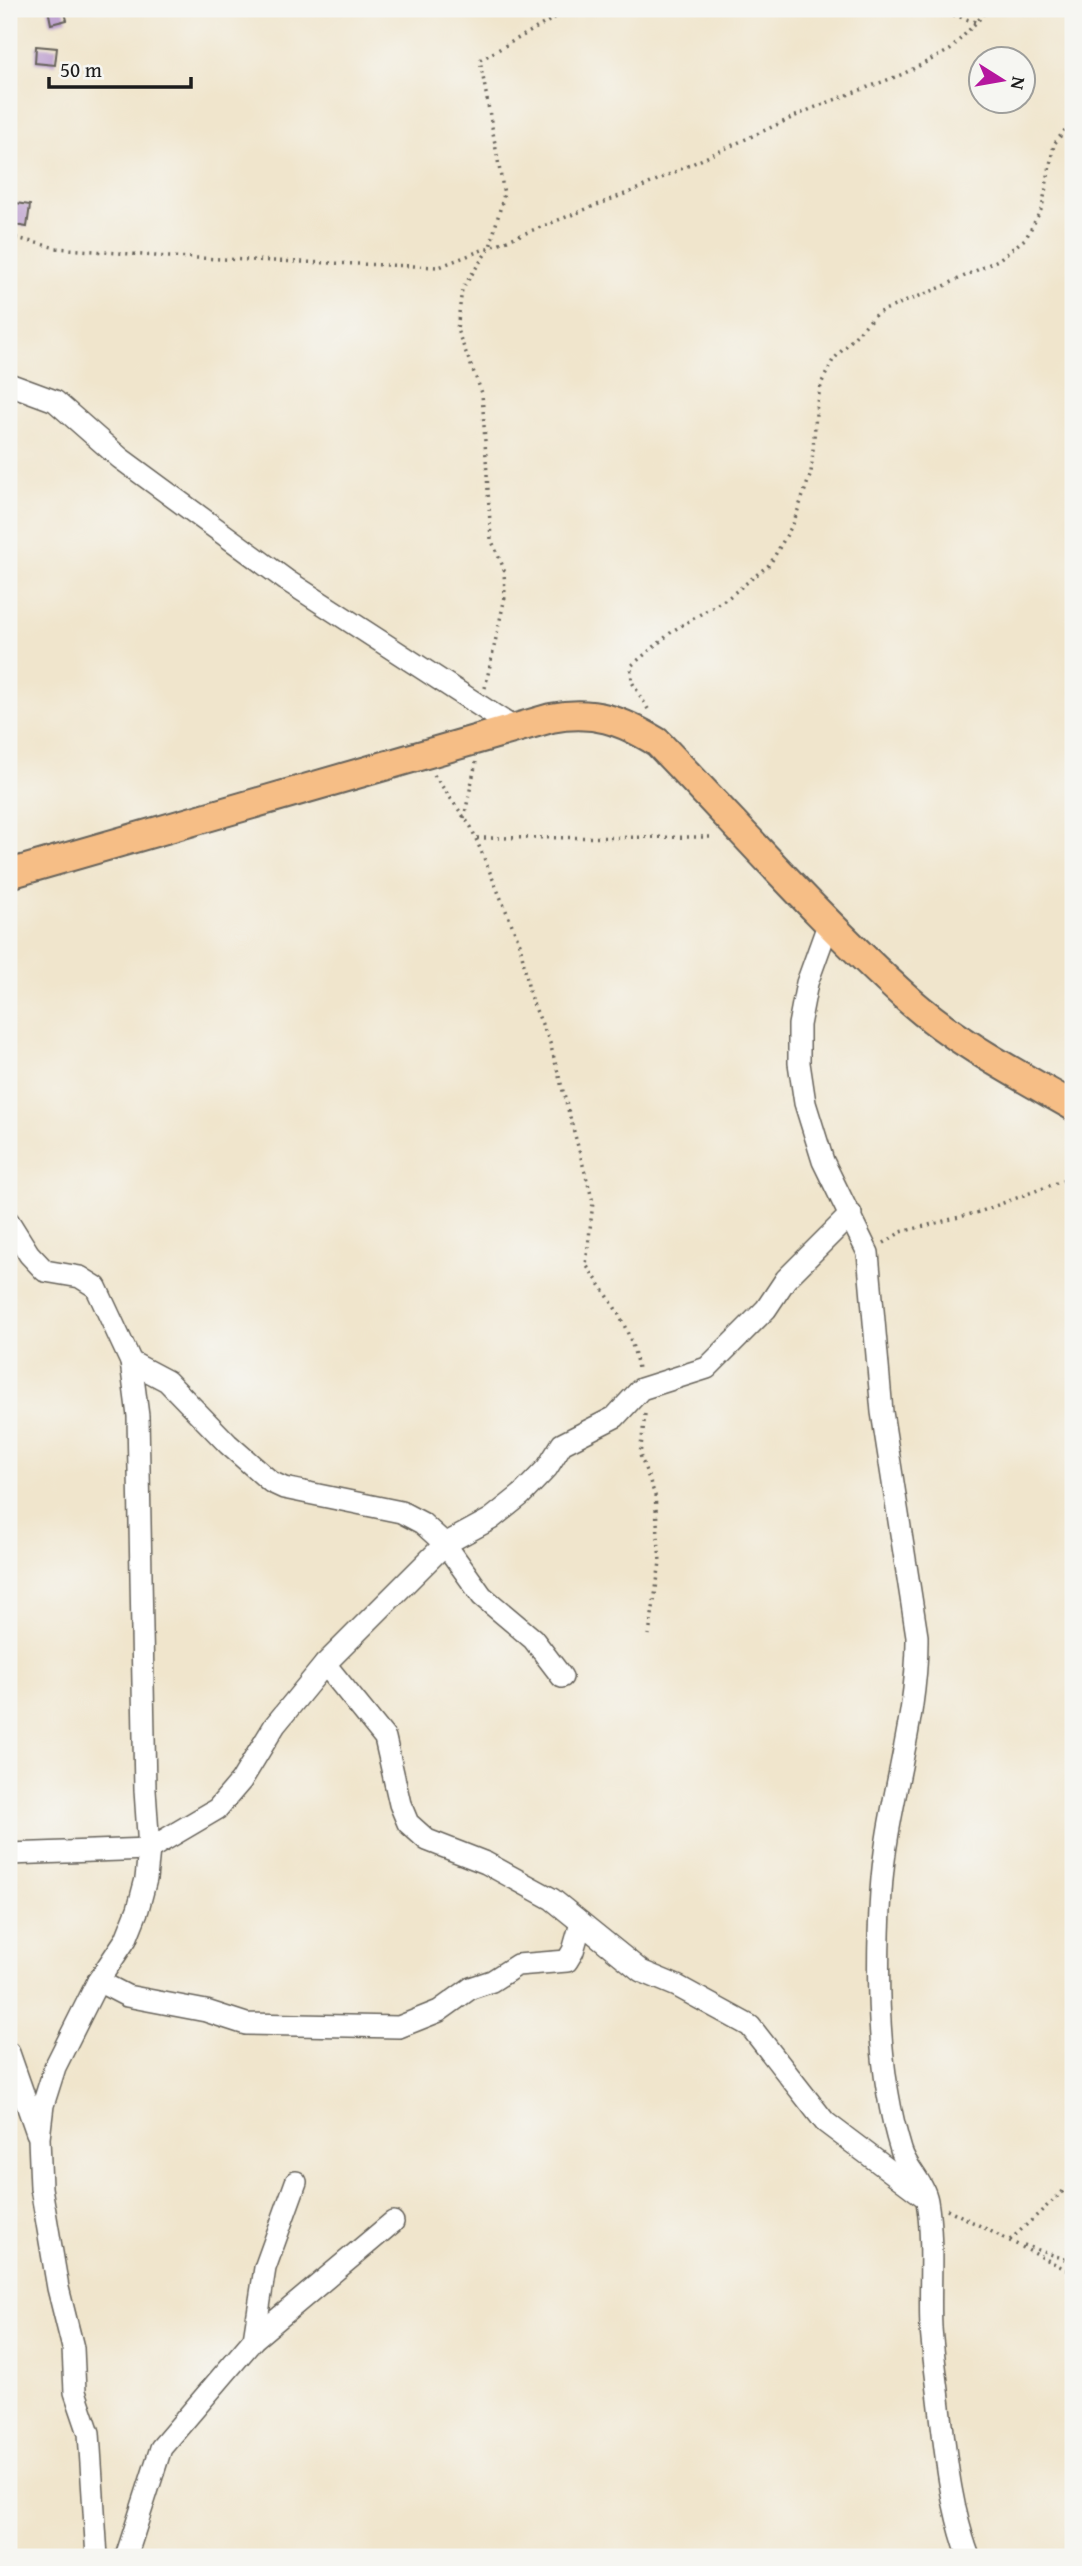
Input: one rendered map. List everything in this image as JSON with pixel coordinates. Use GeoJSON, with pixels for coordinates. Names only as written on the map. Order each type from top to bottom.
{"type":"FeatureCollection","features":[{"type":"Feature","properties":{"kind":"main road"},"geometry":{"type":"LineString","coordinates":[[9,874],[514,728],[578,713],[625,722],[657,741],[829,922],[910,1001],[982,1054],[1073,1106]]}},
{"type":"Feature","properties":{"kind":"street"},"geometry":{"type":"LineString","coordinates":[[9,384],[55,401],[120,458],[286,580],[514,728]]}},
{"type":"Feature","properties":{"kind":"street"},"geometry":{"type":"LineString","coordinates":[[829,922],[807,983],[799,1025],[799,1063],[805,1103],[823,1161],[868,1253],[882,1412],[917,1636],[915,1687],[908,1742],[886,1840],[881,1891],[878,1962],[881,2020],[889,2091],[901,2151],[927,2199],[932,2268],[931,2328],[952,2498],[969,2557]]}},
{"type":"Feature","properties":{"kind":"street"},"geometry":{"type":"LineString","coordinates":[[9,1854],[149,1849],[217,1809],[241,1781],[275,1725],[325,1664],[445,1544],[491,1519],[521,1495],[547,1468],[562,1444],[615,1417],[642,1390],[707,1368],[766,1309],[786,1279],[851,1214]]}},
{"type":"Feature","properties":{"kind":"street"},"geometry":{"type":"LineString","coordinates":[[9,1222],[29,1254],[45,1271],[80,1278],[96,1287],[131,1362],[138,1403],[149,1849],[146,1879],[131,1929],[98,1981],[48,2084],[39,2138],[41,2188],[58,2288],[73,2348],[75,2392],[89,2433],[97,2557]]}},
{"type":"Feature","properties":{"kind":"street"},"geometry":{"type":"LineString","coordinates":[[131,1362],[167,1381],[228,1444],[271,1482],[284,1488],[401,1512],[422,1523],[445,1544],[482,1596],[533,1639],[562,1677]]}},
{"type":"Feature","properties":{"kind":"street"},"geometry":{"type":"LineString","coordinates":[[325,1664],[386,1738],[400,1804],[408,1822],[427,1840],[486,1863],[552,1899],[641,1971],[677,1986],[750,2026],[825,2122],[927,2199]]}},
{"type":"Feature","properties":{"kind":"street"},"geometry":{"type":"LineString","coordinates":[[98,1981],[127,1996],[206,2011],[246,2024],[399,2027],[439,2011],[471,1988],[492,1982],[517,1965],[567,1961],[573,1951],[581,1923]]}},
{"type":"Feature","properties":{"kind":"street"},"geometry":{"type":"LineString","coordinates":[[9,2053],[39,2138]]}},
{"type":"Feature","properties":{"kind":"street"},"geometry":{"type":"LineString","coordinates":[[254,2339],[265,2268],[296,2182]]}},
{"type":"Feature","properties":{"kind":"street"},"geometry":{"type":"LineString","coordinates":[[126,2557],[161,2448],[254,2339],[393,2222]]}},
{"type":"Feature","properties":{"kind":"path"},"geometry":{"type":"LineString","coordinates":[[481,707],[505,597],[504,569],[491,539],[482,393],[457,330],[463,289],[490,247],[504,194],[480,60],[570,9]]}},
{"type":"Feature","properties":{"kind":"path"},"geometry":{"type":"LineString","coordinates":[[933,9],[976,22]]}},
{"type":"Feature","properties":{"kind":"path"},"geometry":{"type":"LineString","coordinates":[[9,236],[56,248],[168,257],[439,267],[640,188],[813,108],[903,74],[950,50],[985,13],[1004,9]]}},
{"type":"Feature","properties":{"kind":"path"},"geometry":{"type":"LineString","coordinates":[[657,741],[652,716],[632,682],[631,666],[674,630],[729,597],[771,564],[793,524],[811,473],[817,402],[822,382],[833,360],[877,313],[942,287],[998,260],[1026,238],[1042,208],[1054,144],[1073,120]]}},
{"type":"Feature","properties":{"kind":"path"},"geometry":{"type":"LineString","coordinates":[[464,818],[481,737]]}},
{"type":"Feature","properties":{"kind":"path"},"geometry":{"type":"LineString","coordinates":[[420,754],[476,838],[520,944],[530,996],[550,1043],[593,1202],[586,1265],[613,1302],[635,1349],[646,1416],[640,1455],[655,1494],[660,1562],[649,1635]]}},
{"type":"Feature","properties":{"kind":"path"},"geometry":{"type":"LineString","coordinates":[[476,838],[748,837]]}},
{"type":"Feature","properties":{"kind":"path"},"geometry":{"type":"LineString","coordinates":[[868,1253],[901,1233],[979,1212],[1073,1177]]}},
{"type":"Feature","properties":{"kind":"path"},"geometry":{"type":"LineString","coordinates":[[1010,2240],[1073,2182]]}},
{"type":"Feature","properties":{"kind":"path"},"geometry":{"type":"LineString","coordinates":[[927,2199],[1073,2273]]}},
{"type":"Feature","properties":{"kind":"path"},"geometry":{"type":"LineString","coordinates":[[1010,2240],[1073,2262]]}},
{"type":"Feature","properties":{"kind":"building"},"geometry":{"type":"Polygon","coordinates":[[[48,9],[64,9],[67,20],[51,24],[48,9]]]}},
{"type":"Feature","properties":{"kind":"building"},"geometry":{"type":"Polygon","coordinates":[[[36,46],[57,48],[55,65],[35,63],[36,46]]]}},
{"type":"Feature","properties":{"kind":"building"},"geometry":{"type":"Polygon","coordinates":[[[9,202],[30,205],[27,227],[9,224],[9,202]]]}}]}
